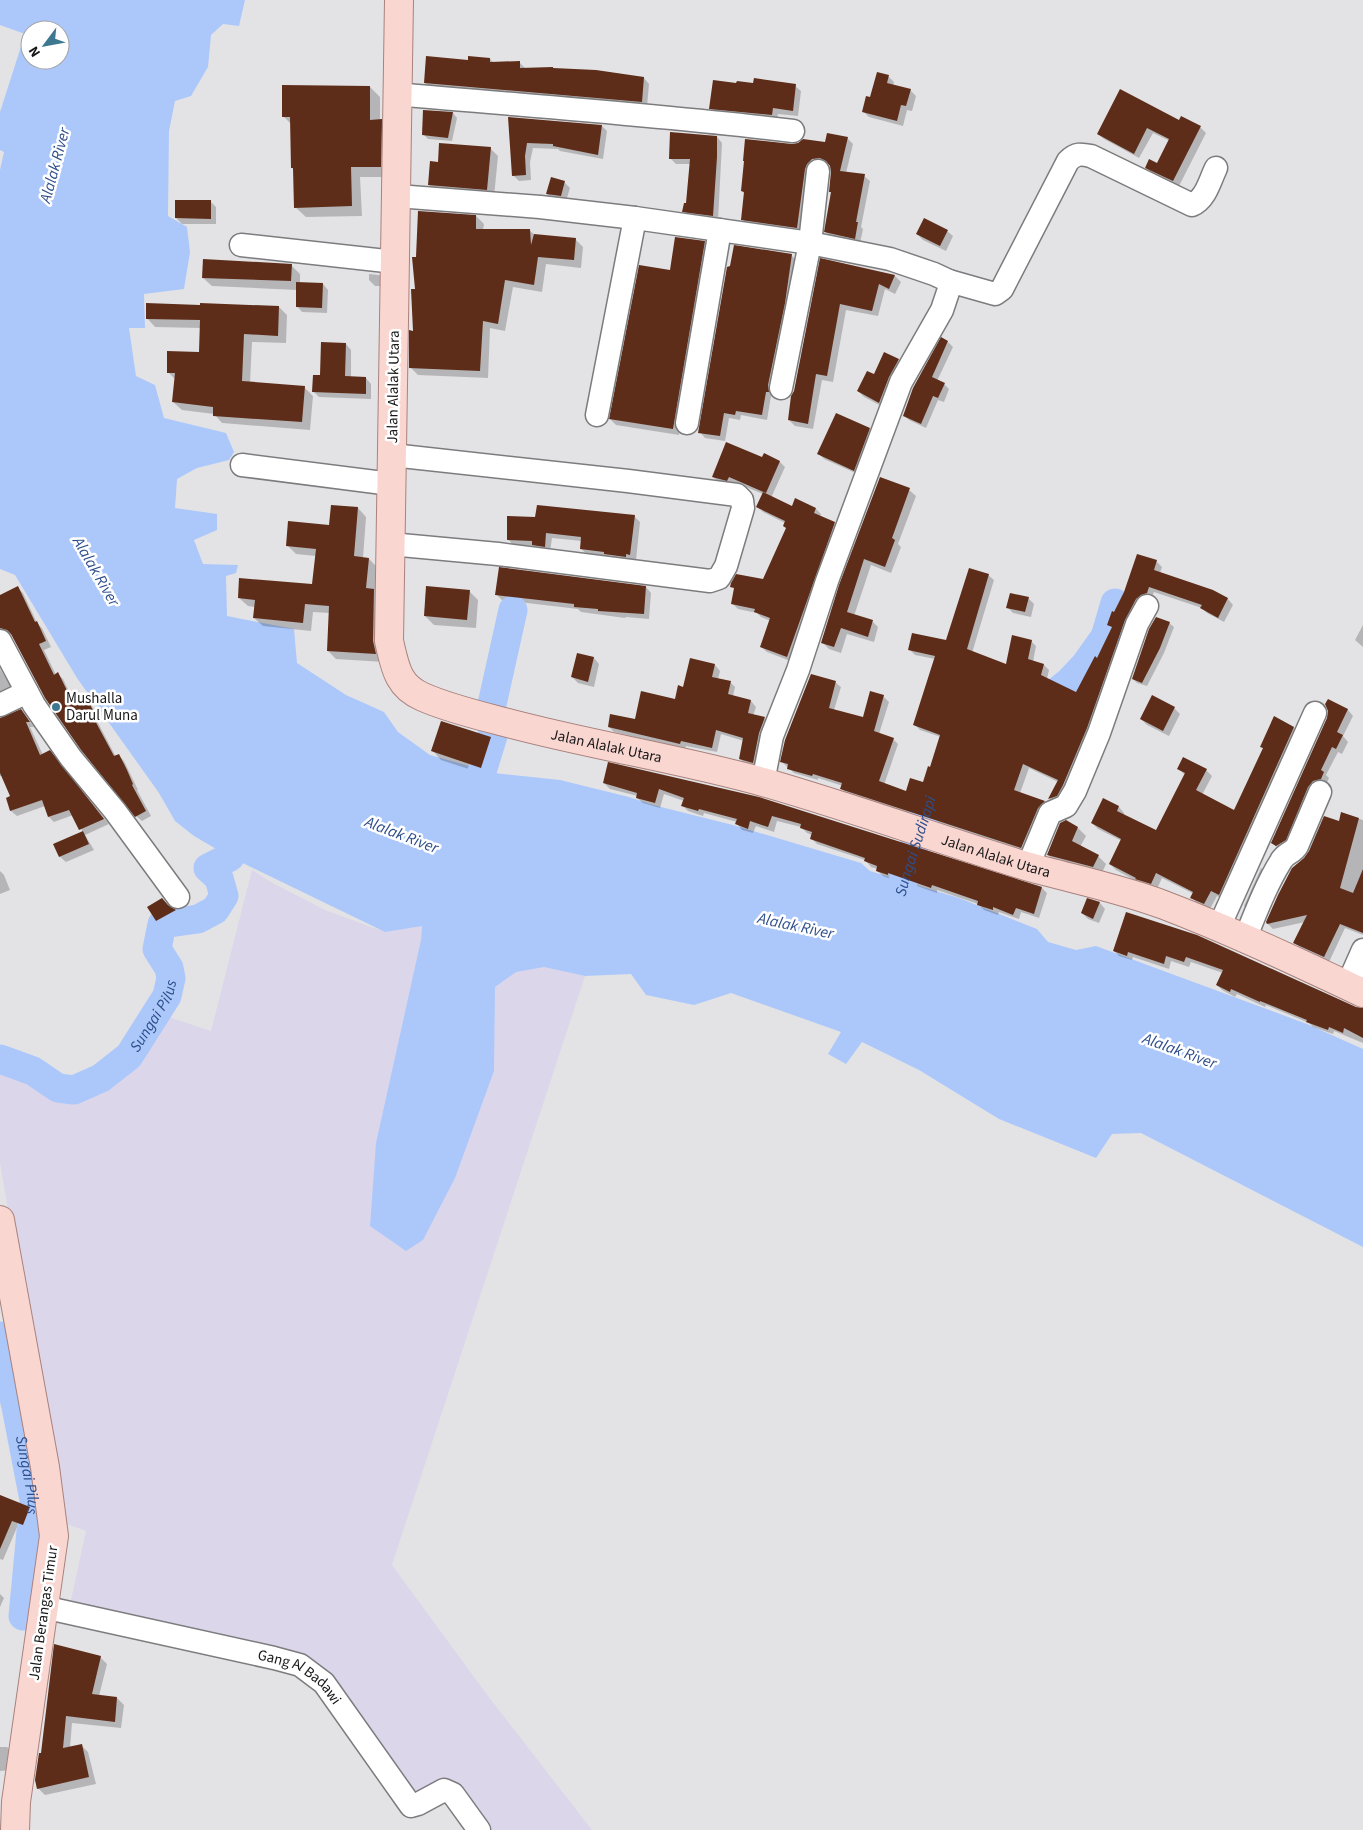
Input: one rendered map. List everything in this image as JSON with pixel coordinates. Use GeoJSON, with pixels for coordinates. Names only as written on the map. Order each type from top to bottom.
{"type":"FeatureCollection","features":[{"type":"Feature","properties":{"kind":"main road","name":"Jalan Alalak Utara"},"geometry":{"type":"LineString","coordinates":[[399,0],[396,94],[397,196],[389,641],[397,673],[402,683],[422,697],[493,719],[554,736],[763,782],[1028,866],[1123,891],[1219,927],[1355,990]]}},
{"type":"Feature","properties":{"kind":"main road","name":"Jalan Berangas Timur"},"geometry":{"type":"LineString","coordinates":[[0,1220],[45,1467],[54,1536],[16,1802],[15,1830]]}},
{"type":"Feature","properties":{"kind":"street"},"geometry":{"type":"LineString","coordinates":[[396,94],[617,114],[692,118],[793,131]]}},
{"type":"Feature","properties":{"kind":"street"},"geometry":{"type":"LineString","coordinates":[[397,196],[540,207],[635,218],[810,243],[890,259],[949,281],[989,294],[995,294],[1002,289],[1068,162],[1073,156],[1080,153],[1091,156],[1192,205],[1205,193],[1216,168]]}},
{"type":"Feature","properties":{"kind":"street"},"geometry":{"type":"LineString","coordinates":[[781,388],[810,243],[818,171]]}},
{"type":"Feature","properties":{"kind":"street"},"geometry":{"type":"LineString","coordinates":[[598,415],[635,218]]}},
{"type":"Feature","properties":{"kind":"street"},"geometry":{"type":"LineString","coordinates":[[687,422],[720,230]]}},
{"type":"Feature","properties":{"kind":"street"},"geometry":{"type":"LineString","coordinates":[[241,245],[395,262]]}},
{"type":"Feature","properties":{"kind":"street"},"geometry":{"type":"LineString","coordinates":[[763,782],[772,736],[798,670],[834,563],[901,382],[942,310],[950,286],[949,281]]}},
{"type":"Feature","properties":{"kind":"street"},"geometry":{"type":"LineString","coordinates":[[390,544],[498,554],[710,581],[719,578],[726,566],[743,508],[742,500],[737,495],[392,455]]}},
{"type":"Feature","properties":{"kind":"street"},"geometry":{"type":"LineString","coordinates":[[242,465],[392,484]]}},
{"type":"Feature","properties":{"kind":"street"},"geometry":{"type":"LineString","coordinates":[[1028,866],[1050,813],[1066,806],[1075,791],[1099,733],[1137,624],[1147,606]]}},
{"type":"Feature","properties":{"kind":"street"},"geometry":{"type":"LineString","coordinates":[[0,640],[34,706],[71,758],[115,811],[178,897]]}},
{"type":"Feature","properties":{"kind":"street"},"geometry":{"type":"LineString","coordinates":[[0,705],[27,692]]}},
{"type":"Feature","properties":{"kind":"street"},"geometry":{"type":"LineString","coordinates":[[1219,927],[1315,713]]}},
{"type":"Feature","properties":{"kind":"street"},"geometry":{"type":"LineString","coordinates":[[1245,939],[1262,897],[1281,860],[1285,854],[1294,850],[1297,846],[1320,792]]}},
{"type":"Feature","properties":{"kind":"street"},"geometry":{"type":"LineString","coordinates":[[1355,990],[1363,950]]}},
{"type":"Feature","properties":{"kind":"street","name":"Gang Al Badawi"},"geometry":{"type":"LineString","coordinates":[[43,1607],[300,1665],[324,1683],[411,1806],[444,1790],[449,1791],[479,1830]]}},
{"type":"Feature","properties":{"kind":"shaded area"},"geometry":{"type":"Polygon","coordinates":[[[252,870],[325,910],[385,932],[422,925],[421,940],[585,976],[392,1565],[485,1692],[592,1830],[481,1830],[447,1783],[411,1807],[322,1682],[68,1614],[86,1531],[56,1520],[35,1366],[0,1163],[0,1064],[62,1098],[94,1094],[136,1066],[169,1017],[211,1031],[252,870]]]}},
{"type":"Feature","properties":{"kind":"water","name":"Alalak River"},"geometry":{"type":"Polygon","coordinates":[[[0,0],[245,0],[239,26],[223,24],[211,35],[208,67],[191,96],[175,101],[169,131],[168,216],[187,227],[190,252],[184,289],[144,294],[145,328],[129,328],[136,376],[155,385],[164,418],[226,433],[234,452],[229,460],[197,468],[177,479],[175,508],[217,514],[217,530],[194,540],[203,564],[238,565],[236,573],[226,576],[227,616],[294,629],[297,663],[346,695],[384,712],[398,732],[430,755],[494,773],[560,780],[629,797],[733,825],[861,863],[870,871],[959,898],[1037,929],[1048,942],[1076,950],[1096,946],[1307,1024],[1363,1049],[1363,1247],[1141,1133],[1112,1134],[1096,1158],[999,1119],[919,1070],[862,1042],[846,1064],[828,1054],[841,1032],[731,993],[694,1005],[646,995],[631,974],[585,976],[544,967],[516,972],[495,987],[494,1071],[455,1178],[423,1240],[406,1251],[370,1226],[376,1143],[421,940],[422,926],[385,932],[230,857],[194,836],[175,821],[159,793],[77,678],[15,575],[0,569],[0,170],[4,152],[0,150],[0,112],[20,50],[20,70],[70,70],[70,20],[20,20],[20,32],[0,25],[0,0]]]}},
{"type":"Feature","properties":{"kind":"building"},"geometry":{"type":"Polygon","coordinates":[[[426,56],[468,60],[468,56],[490,58],[490,62],[520,61],[520,68],[553,67],[596,70],[644,77],[642,102],[424,83],[426,56]]]}},
{"type":"Feature","properties":{"kind":"building"},"geometry":{"type":"Polygon","coordinates":[[[877,72],[889,75],[887,83],[911,89],[906,106],[901,105],[897,121],[862,112],[866,96],[870,97],[877,72]]]}},
{"type":"Feature","properties":{"kind":"building"},"geometry":{"type":"Polygon","coordinates":[[[754,78],[796,84],[793,111],[773,108],[772,115],[709,109],[713,80],[753,83],[754,78]]]}},
{"type":"Feature","properties":{"kind":"building"},"geometry":{"type":"Polygon","coordinates":[[[282,85],[370,86],[370,120],[382,119],[381,167],[351,167],[352,206],[294,208],[290,117],[282,117],[282,85]]]}},
{"type":"Feature","properties":{"kind":"building"},"geometry":{"type":"Polygon","coordinates":[[[1120,89],[1179,120],[1181,116],[1201,126],[1173,181],[1145,168],[1149,159],[1157,163],[1169,139],[1147,128],[1134,154],[1097,134],[1120,89]]]}},
{"type":"Feature","properties":{"kind":"building"},"geometry":{"type":"Polygon","coordinates":[[[423,110],[453,112],[448,138],[422,135],[423,110]]]}},
{"type":"Feature","properties":{"kind":"building"},"geometry":{"type":"Polygon","coordinates":[[[508,117],[602,125],[598,155],[553,146],[553,144],[527,143],[525,156],[526,175],[512,176],[508,117]]]}},
{"type":"Feature","properties":{"kind":"building"},"geometry":{"type":"Polygon","coordinates":[[[670,132],[717,136],[713,216],[682,212],[684,203],[686,203],[690,159],[669,159],[670,132]]]}},
{"type":"Feature","properties":{"kind":"building"},"geometry":{"type":"Polygon","coordinates":[[[827,133],[848,137],[840,171],[865,174],[856,222],[858,222],[855,239],[824,232],[831,192],[829,192],[831,172],[830,166],[820,158],[812,159],[805,169],[797,228],[741,220],[744,192],[741,191],[745,139],[792,144],[798,143],[803,139],[825,142],[827,133]]]}},
{"type":"Feature","properties":{"kind":"building"},"geometry":{"type":"Polygon","coordinates":[[[439,143],[491,147],[487,190],[428,185],[430,161],[438,162],[439,143]]]}},
{"type":"Feature","properties":{"kind":"building"},"geometry":{"type":"Polygon","coordinates":[[[551,177],[565,181],[561,196],[546,194],[551,177]]]}},
{"type":"Feature","properties":{"kind":"building"},"geometry":{"type":"Polygon","coordinates":[[[175,200],[211,200],[211,219],[175,218],[175,200]]]}},
{"type":"Feature","properties":{"kind":"building"},"geometry":{"type":"Polygon","coordinates":[[[418,211],[476,215],[476,229],[530,229],[531,245],[534,234],[576,238],[574,260],[538,257],[534,285],[505,280],[498,324],[483,321],[480,371],[409,368],[409,330],[413,331],[411,289],[415,289],[412,257],[416,257],[418,211]]]}},
{"type":"Feature","properties":{"kind":"building"},"geometry":{"type":"Polygon","coordinates":[[[924,218],[948,230],[940,246],[916,234],[924,218]]]}},
{"type":"Feature","properties":{"kind":"building"},"geometry":{"type":"Polygon","coordinates":[[[675,237],[705,241],[673,429],[609,419],[639,265],[670,270],[675,237]]]}},
{"type":"Feature","properties":{"kind":"building"},"geometry":{"type":"Polygon","coordinates":[[[734,245],[792,254],[785,303],[768,385],[769,392],[766,392],[762,415],[736,411],[735,415],[724,413],[720,436],[698,433],[727,267],[730,266],[734,245]]]}},
{"type":"Feature","properties":{"kind":"building"},"geometry":{"type":"Polygon","coordinates":[[[820,258],[895,275],[889,289],[879,284],[872,311],[840,304],[827,376],[816,374],[808,424],[788,420],[791,396],[794,391],[820,258]]]}},
{"type":"Feature","properties":{"kind":"building"},"geometry":{"type":"Polygon","coordinates":[[[203,259],[292,264],[291,281],[202,278],[203,259]]]}},
{"type":"Feature","properties":{"kind":"building"},"geometry":{"type":"Polygon","coordinates":[[[296,282],[323,283],[322,308],[296,307],[296,282]]]}},
{"type":"Feature","properties":{"kind":"building"},"geometry":{"type":"Polygon","coordinates":[[[146,303],[279,306],[278,336],[244,334],[242,381],[305,386],[302,422],[213,416],[213,407],[172,402],[175,373],[167,373],[167,351],[199,352],[200,320],[146,319],[146,303]]]}},
{"type":"Feature","properties":{"kind":"building"},"geometry":{"type":"Polygon","coordinates":[[[941,337],[948,341],[932,377],[945,383],[938,398],[933,396],[921,424],[903,416],[913,388],[941,337]]]}},
{"type":"Feature","properties":{"kind":"building"},"geometry":{"type":"Polygon","coordinates":[[[321,342],[346,343],[345,376],[366,377],[366,394],[312,392],[313,375],[320,375],[321,342]]]}},
{"type":"Feature","properties":{"kind":"building"},"geometry":{"type":"Polygon","coordinates":[[[884,352],[899,359],[889,377],[879,403],[857,391],[867,371],[874,374],[884,352]]]}},
{"type":"Feature","properties":{"kind":"building"},"geometry":{"type":"Polygon","coordinates":[[[836,413],[870,428],[854,471],[817,454],[836,413]]]}},
{"type":"Feature","properties":{"kind":"building"},"geometry":{"type":"Polygon","coordinates":[[[726,442],[762,457],[764,453],[780,461],[766,493],[729,477],[727,481],[712,477],[726,442]]]}},
{"type":"Feature","properties":{"kind":"building"},"geometry":{"type":"Polygon","coordinates":[[[880,477],[910,488],[892,538],[895,540],[885,567],[864,559],[847,612],[873,620],[868,637],[841,628],[834,647],[821,643],[839,585],[880,477]]]}},
{"type":"Feature","properties":{"kind":"building"},"geometry":{"type":"Polygon","coordinates":[[[763,492],[792,506],[795,498],[816,508],[814,513],[835,522],[787,657],[760,647],[770,618],[754,612],[755,609],[731,604],[734,588],[730,587],[736,574],[763,579],[786,528],[783,526],[785,521],[756,507],[763,492]]]}},
{"type":"Feature","properties":{"kind":"building"},"geometry":{"type":"Polygon","coordinates":[[[331,505],[358,507],[354,556],[369,558],[366,588],[374,589],[373,641],[376,654],[327,651],[329,606],[305,604],[303,623],[253,618],[255,600],[238,598],[239,578],[312,584],[316,549],[286,546],[288,521],[329,525],[331,505]]]}},
{"type":"Feature","properties":{"kind":"building"},"geometry":{"type":"Polygon","coordinates":[[[537,505],[635,515],[630,555],[626,554],[626,557],[580,549],[581,537],[546,533],[545,547],[532,545],[532,541],[507,540],[507,516],[535,517],[537,505]]]}},
{"type":"Feature","properties":{"kind":"building"},"geometry":{"type":"Polygon","coordinates":[[[1137,554],[1157,560],[1154,570],[1213,590],[1228,598],[1218,618],[1200,608],[1202,605],[1149,587],[1147,593],[1136,599],[1125,620],[1087,728],[1057,796],[1048,799],[1058,780],[1023,764],[1014,790],[1045,801],[1038,808],[1021,848],[840,789],[842,783],[813,774],[812,776],[787,769],[788,764],[780,762],[785,740],[811,674],[836,681],[829,708],[863,717],[870,691],[884,695],[874,731],[894,738],[879,781],[906,791],[910,778],[923,782],[940,735],[913,725],[935,656],[908,650],[912,633],[946,640],[969,568],[989,574],[967,649],[1006,664],[1012,635],[1032,640],[1028,659],[1044,664],[1041,675],[1076,692],[1095,656],[1097,658],[1112,627],[1107,625],[1112,611],[1114,612],[1124,592],[1137,554]]]}},
{"type":"Feature","properties":{"kind":"building"},"geometry":{"type":"Polygon","coordinates":[[[499,567],[646,586],[644,614],[598,611],[598,609],[574,607],[574,604],[495,595],[499,567]]]}},
{"type":"Feature","properties":{"kind":"building"},"geometry":{"type":"Polygon","coordinates":[[[18,586],[46,641],[39,644],[54,675],[58,672],[74,705],[87,699],[95,714],[92,715],[114,756],[119,754],[132,785],[146,811],[135,817],[81,750],[45,698],[11,634],[7,630],[0,628],[0,595],[18,586]]]}},
{"type":"Feature","properties":{"kind":"building"},"geometry":{"type":"Polygon","coordinates":[[[426,586],[470,590],[467,620],[424,616],[426,586]]]}},
{"type":"Feature","properties":{"kind":"building"},"geometry":{"type":"Polygon","coordinates":[[[1010,593],[1029,597],[1025,612],[1006,608],[1010,593]]]}},
{"type":"Feature","properties":{"kind":"building"},"geometry":{"type":"Polygon","coordinates":[[[1156,617],[1170,622],[1160,648],[1142,683],[1132,679],[1149,629],[1156,617]]]}},
{"type":"Feature","properties":{"kind":"building"},"geometry":{"type":"Polygon","coordinates":[[[577,653],[594,657],[588,682],[571,677],[577,653]]]}},
{"type":"Feature","properties":{"kind":"building"},"geometry":{"type":"Polygon","coordinates":[[[690,658],[715,664],[712,677],[731,681],[728,694],[751,700],[748,713],[765,717],[759,733],[753,763],[739,759],[743,738],[716,730],[712,748],[681,741],[680,744],[608,727],[610,714],[635,719],[641,691],[675,699],[678,685],[683,687],[690,658]]]}},
{"type":"Feature","properties":{"kind":"building"},"geometry":{"type":"Polygon","coordinates":[[[1152,695],[1175,707],[1163,731],[1140,719],[1152,695]]]}},
{"type":"Feature","properties":{"kind":"building"},"geometry":{"type":"Polygon","coordinates":[[[1328,699],[1348,709],[1337,732],[1343,735],[1336,749],[1332,747],[1321,770],[1324,772],[1321,779],[1313,781],[1308,787],[1286,840],[1276,846],[1271,843],[1327,718],[1328,711],[1325,704],[1328,699]]]}},
{"type":"Feature","properties":{"kind":"building"},"geometry":{"type":"Polygon","coordinates":[[[21,709],[30,722],[26,722],[40,755],[50,750],[104,819],[79,830],[69,810],[48,817],[42,800],[10,811],[6,798],[10,796],[0,773],[0,718],[21,709]]]}},
{"type":"Feature","properties":{"kind":"building"},"geometry":{"type":"Polygon","coordinates":[[[1274,716],[1294,727],[1219,895],[1211,891],[1204,904],[1190,898],[1193,892],[1156,873],[1151,884],[1135,879],[1109,864],[1121,839],[1091,823],[1103,798],[1119,806],[1117,811],[1156,830],[1185,773],[1177,769],[1183,757],[1207,769],[1196,790],[1234,810],[1263,748],[1260,747],[1274,716]]]}},
{"type":"Feature","properties":{"kind":"building"},"geometry":{"type":"Polygon","coordinates":[[[441,721],[491,737],[481,768],[431,751],[441,721]]]}},
{"type":"Feature","properties":{"kind":"building"},"geometry":{"type":"Polygon","coordinates":[[[608,762],[759,797],[1042,887],[1034,914],[1016,908],[1013,915],[993,907],[993,910],[977,905],[978,901],[932,885],[931,888],[888,873],[888,875],[876,871],[877,866],[864,861],[865,858],[810,839],[812,832],[800,828],[801,824],[772,816],[768,827],[750,821],[748,829],[735,824],[737,819],[681,806],[684,798],[659,789],[655,803],[636,798],[637,793],[603,783],[608,762]]]}},
{"type":"Feature","properties":{"kind":"building"},"geometry":{"type":"Polygon","coordinates":[[[1341,812],[1359,818],[1340,888],[1353,893],[1363,869],[1363,933],[1340,924],[1324,957],[1293,943],[1307,915],[1267,924],[1266,922],[1292,868],[1309,851],[1324,816],[1339,821],[1341,812]]]}},
{"type":"Feature","properties":{"kind":"building"},"geometry":{"type":"Polygon","coordinates":[[[1066,820],[1078,827],[1072,841],[1099,855],[1093,867],[1047,855],[1060,823],[1066,820]]]}},
{"type":"Feature","properties":{"kind":"building"},"geometry":{"type":"Polygon","coordinates":[[[83,831],[89,844],[59,857],[53,844],[83,831]]]}},
{"type":"Feature","properties":{"kind":"building"},"geometry":{"type":"Polygon","coordinates":[[[162,898],[176,910],[156,921],[147,907],[162,898]]]}},
{"type":"Feature","properties":{"kind":"building"},"geometry":{"type":"Polygon","coordinates":[[[1087,898],[1100,902],[1093,919],[1081,913],[1087,898]]]}},
{"type":"Feature","properties":{"kind":"building"},"geometry":{"type":"Polygon","coordinates":[[[1126,912],[1197,935],[1356,1007],[1363,1008],[1363,1038],[1344,1028],[1343,1033],[1329,1027],[1328,1030],[1231,989],[1230,992],[1216,985],[1223,970],[1186,957],[1184,962],[1166,956],[1164,964],[1128,952],[1127,956],[1113,951],[1126,912]]]}},
{"type":"Feature","properties":{"kind":"building"},"geometry":{"type":"Polygon","coordinates":[[[0,1495],[30,1507],[23,1525],[12,1521],[0,1549],[0,1495]]]}},
{"type":"Feature","properties":{"kind":"building"},"geometry":{"type":"Polygon","coordinates":[[[54,1644],[101,1656],[92,1694],[117,1697],[115,1722],[66,1716],[63,1748],[82,1744],[89,1777],[37,1789],[35,1780],[39,1753],[41,1753],[54,1644]]]}},
{"type":"Feature","properties":{"kind":"waterway","name":"Sungai Sudirapi"},"geometry":{"type":"LineString","coordinates":[[1042,715],[1049,714],[1055,693],[1069,682],[1085,665],[1105,637],[1115,603]]}},
{"type":"Feature","properties":{"kind":"waterway"},"geometry":{"type":"LineString","coordinates":[[471,807],[493,736],[491,709],[513,610]]}},
{"type":"Feature","properties":{"kind":"waterway","name":"Sungai Sudirapi"},"geometry":{"type":"LineString","coordinates":[[894,918],[903,881],[931,794],[940,786],[943,786]]}},
{"type":"Feature","properties":{"kind":"waterway","name":"Sungai Pilus"},"geometry":{"type":"LineString","coordinates":[[0,1059],[33,1071],[58,1088],[74,1090],[101,1078],[129,1056],[167,996],[171,978],[169,968],[157,949],[162,924],[198,919],[215,910],[224,896],[219,878],[208,868],[230,857],[248,822]]}},
{"type":"Feature","properties":{"kind":"waterway","name":"Sungai Pilus"},"geometry":{"type":"LineString","coordinates":[[0,1336],[34,1500],[23,1616]]}},
{"type":"Feature","properties":{"kind":"place","name":"Mushalla Darul Muna"},"geometry":{"type":"Point","coordinates":[56,707]}}]}
